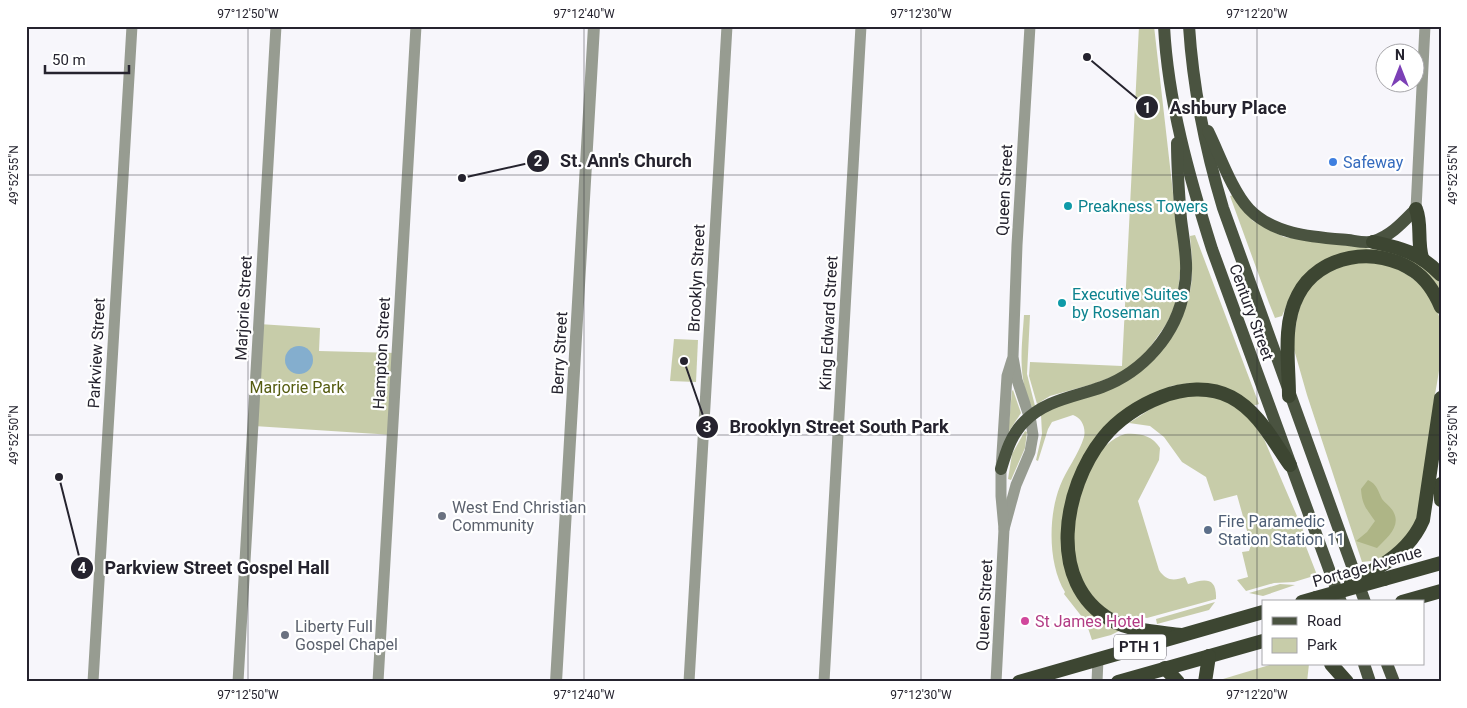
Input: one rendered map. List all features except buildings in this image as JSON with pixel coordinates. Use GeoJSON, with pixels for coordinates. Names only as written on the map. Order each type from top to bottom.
{"type":"FeatureCollection","features":[{"type":"Feature","properties":{"kind":"highway"},"geometry":{"type":"LineString","coordinates":[[1416,209],[1419,218],[1418,236],[1422,258]]}},
{"type":"Feature","properties":{"kind":"highway"},"geometry":{"type":"LineString","coordinates":[[1373,242],[1401,248],[1422,258],[1441,276]]}},
{"type":"Feature","properties":{"kind":"highway"},"geometry":{"type":"LineString","coordinates":[[1290,396],[1288,334],[1291,311],[1303,286],[1326,266],[1346,258],[1358,256],[1392,261],[1413,270],[1421,277],[1441,307]]}},
{"type":"Feature","properties":{"kind":"highway"},"geometry":{"type":"LineString","coordinates":[[1181,635],[1133,628],[1112,621],[1094,608],[1080,591],[1075,580],[1068,549],[1069,518],[1082,474],[1096,448],[1109,431],[1153,400],[1178,391],[1205,390],[1230,396],[1245,406],[1263,426],[1290,465]]}},
{"type":"Feature","properties":{"kind":"highway"},"geometry":{"type":"LineString","coordinates":[[1382,573],[1392,559],[1419,530],[1423,520],[1441,398]]}},
{"type":"Feature","properties":{"kind":"highway"},"geometry":{"type":"LineString","coordinates":[[1441,484],[1441,500]]}},
{"type":"Feature","properties":{"kind":"highway","name":"Portage Avenue"},"geometry":{"type":"LineString","coordinates":[[1309,600],[1382,573],[1441,563]]}},
{"type":"Feature","properties":{"kind":"highway"},"geometry":{"type":"LineString","coordinates":[[1409,600],[1441,591]]}},
{"type":"Feature","properties":{"kind":"highway","name":"PTH 1"},"geometry":{"type":"LineString","coordinates":[[1019,682],[1262,612]]}},
{"type":"Feature","properties":{"kind":"highway","name":"PTH 1"},"geometry":{"type":"LineString","coordinates":[[1118,682],[1262,641]]}},
{"type":"Feature","properties":{"kind":"highway"},"geometry":{"type":"LineString","coordinates":[[1206,682],[1209,656]]}},
{"type":"Feature","properties":{"kind":"highway"},"geometry":{"type":"LineString","coordinates":[[1333,666],[1347,682]]}},
{"type":"Feature","properties":{"kind":"highway"},"geometry":{"type":"LineString","coordinates":[[1165,668],[1178,682]]}},
{"type":"Feature","properties":{"kind":"main road","name":"Century Street"},"geometry":{"type":"LineString","coordinates":[[1164,26],[1170,86],[1176,118],[1193,187],[1212,249],[1340,600]]}},
{"type":"Feature","properties":{"kind":"main road","name":"Century Street"},"geometry":{"type":"LineString","coordinates":[[1189,26],[1192,66],[1199,111],[1213,174],[1223,208],[1364,600]]}},
{"type":"Feature","properties":{"kind":"main road"},"geometry":{"type":"LineString","coordinates":[[1199,111],[1246,206],[1259,218],[1277,228],[1296,234],[1373,242],[1394,230],[1416,209]]}},
{"type":"Feature","properties":{"kind":"main road"},"geometry":{"type":"LineString","coordinates":[[1001,470],[1011,440],[1017,430],[1030,417],[1044,406],[1101,387],[1125,376],[1154,352],[1174,320],[1184,292],[1186,273],[1177,182],[1176,118]]}},
{"type":"Feature","properties":{"kind":"main road"},"geometry":{"type":"LineString","coordinates":[[1365,666],[1370,682]]}},
{"type":"Feature","properties":{"kind":"main road"},"geometry":{"type":"LineString","coordinates":[[1389,666],[1394,682]]}},
{"type":"Feature","properties":{"kind":"street","name":"Parkview Street"},"geometry":{"type":"LineString","coordinates":[[93,682],[132,26]]}},
{"type":"Feature","properties":{"kind":"street","name":"Marjorie Street"},"geometry":{"type":"LineString","coordinates":[[238,682],[276,26]]}},
{"type":"Feature","properties":{"kind":"street","name":"Hampton Street"},"geometry":{"type":"LineString","coordinates":[[378,682],[416,26]]}},
{"type":"Feature","properties":{"kind":"street","name":"Berry Street"},"geometry":{"type":"LineString","coordinates":[[556,682],[594,26]]}},
{"type":"Feature","properties":{"kind":"street","name":"Brooklyn Street"},"geometry":{"type":"LineString","coordinates":[[689,682],[727,26]]}},
{"type":"Feature","properties":{"kind":"street","name":"King Edward Street"},"geometry":{"type":"LineString","coordinates":[[824,682],[861,26]]}},
{"type":"Feature","properties":{"kind":"street","name":"Queen Street"},"geometry":{"type":"LineString","coordinates":[[1004,529],[1016,485],[1032,445],[1033,431],[1018,385],[1013,357],[1017,245],[1030,26]]}},
{"type":"Feature","properties":{"kind":"street"},"geometry":{"type":"LineString","coordinates":[[1416,209],[1425,26]]}},
{"type":"Feature","properties":{"kind":"street","name":"Queen Street"},"geometry":{"type":"LineString","coordinates":[[996,682],[1004,529],[1001,470],[1007,376],[1013,357]]}},
{"type":"Feature","properties":{"kind":"street"},"geometry":{"type":"LineString","coordinates":[[1097,682],[1098,659]]}},
{"type":"Feature","properties":{"kind":"green space"},"geometry":{"type":"Polygon","coordinates":[[[1139,26],[1154,26],[1181,263],[1177,301],[1167,323],[1146,353],[1122,373],[1093,384],[1050,396],[1037,404],[1029,376],[1030,362],[1122,366],[1139,26]]]}},
{"type":"Feature","properties":{"kind":"green space"},"geometry":{"type":"Polygon","coordinates":[[[1233,195],[1253,221],[1284,237],[1395,252],[1418,263],[1434,276],[1441,285],[1441,293],[1363,251],[1290,297],[1282,316],[1275,318],[1230,196],[1233,195]]]}},
{"type":"Feature","properties":{"kind":"green space"},"geometry":{"type":"Polygon","coordinates":[[[1195,235],[1259,404],[1253,406],[1207,383],[1171,386],[1083,458],[1065,565],[1121,630],[1092,640],[1086,622],[1064,594],[1065,592],[1055,568],[1052,540],[1053,511],[1056,498],[1082,443],[1084,427],[1079,418],[1073,415],[1052,422],[1038,461],[1036,460],[1042,434],[1041,415],[1051,408],[1118,385],[1182,317],[1189,297],[1192,279],[1190,236],[1195,235]]]}},
{"type":"Feature","properties":{"kind":"green space"},"geometry":{"type":"Polygon","coordinates":[[[1381,262],[1412,278],[1429,295],[1439,315],[1442,341],[1421,507],[1414,531],[1380,560],[1362,562],[1307,395],[1293,346],[1301,303],[1310,287],[1324,275],[1339,267],[1353,263],[1381,262]]]}},
{"type":"Feature","properties":{"kind":"green space"},"geometry":{"type":"Polygon","coordinates":[[[1024,315],[1030,315],[1027,374],[1035,406],[1032,407],[1027,396],[1022,373],[1024,315]]]}},
{"type":"Feature","properties":{"kind":"green space","name":"Marjorie Park"},"geometry":{"type":"Polygon","coordinates":[[[259,324],[320,328],[319,351],[397,353],[393,435],[253,426],[259,324]]]}},
{"type":"Feature","properties":{"kind":"green space"},"geometry":{"type":"Polygon","coordinates":[[[674,339],[698,340],[696,382],[670,381],[674,339]]]}},
{"type":"Feature","properties":{"kind":"green space"},"geometry":{"type":"Polygon","coordinates":[[[1012,391],[1021,413],[1008,433],[1012,391]]]}},
{"type":"Feature","properties":{"kind":"green space"},"geometry":{"type":"Polygon","coordinates":[[[1189,394],[1223,399],[1248,415],[1264,439],[1306,537],[1303,539],[1317,575],[1294,582],[1274,583],[1246,591],[1237,580],[1248,577],[1242,552],[1249,551],[1251,545],[1237,495],[1214,501],[1206,477],[1182,462],[1164,437],[1150,426],[1129,423],[1163,401],[1189,394]]]}},
{"type":"Feature","properties":{"kind":"green space"},"geometry":{"type":"Polygon","coordinates":[[[1025,431],[1027,432],[1025,448],[1011,480],[1008,479],[1012,454],[1025,431]]]}},
{"type":"Feature","properties":{"kind":"green space"},"geometry":{"type":"Polygon","coordinates":[[[1125,434],[1145,436],[1153,440],[1160,448],[1159,460],[1138,501],[1159,570],[1170,579],[1185,577],[1188,584],[1204,580],[1212,583],[1216,592],[1216,599],[1147,618],[1134,616],[1132,621],[1106,609],[1086,589],[1076,562],[1074,547],[1073,533],[1077,505],[1081,490],[1094,461],[1113,440],[1125,434]]]}},
{"type":"Feature","properties":{"kind":"green space"},"geometry":{"type":"Polygon","coordinates":[[[1368,480],[1375,486],[1382,499],[1392,509],[1396,522],[1395,527],[1377,548],[1356,541],[1367,532],[1375,521],[1362,499],[1361,489],[1368,480]]]}},
{"type":"Feature","properties":{"kind":"green space"},"geometry":{"type":"Polygon","coordinates":[[[1280,584],[1295,585],[1263,596],[1249,593],[1280,584]]]}},
{"type":"Feature","properties":{"kind":"green space"},"geometry":{"type":"Polygon","coordinates":[[[1215,602],[1209,610],[1157,624],[1156,619],[1215,602]]]}},
{"type":"Feature","properties":{"kind":"green space"},"geometry":{"type":"Polygon","coordinates":[[[1266,666],[1309,666],[1307,682],[1213,682],[1266,666]]]}},
{"type":"Feature","properties":{"kind":"water"},"geometry":{"type":"Polygon","coordinates":[[[299,346],[309,350],[313,360],[309,370],[299,374],[289,370],[285,360],[289,350],[299,346]]]}},
{"type":"Feature","properties":{"kind":"place","name":"Ashbury Place"},"geometry":{"type":"Point","coordinates":[1087,57]}},
{"type":"Feature","properties":{"kind":"place","name":"Safeway"},"geometry":{"type":"Point","coordinates":[1333,162]}},
{"type":"Feature","properties":{"kind":"place","name":"St. Ann's Church"},"geometry":{"type":"Point","coordinates":[462,178]}},
{"type":"Feature","properties":{"kind":"place","name":"Preakness Towers"},"geometry":{"type":"Point","coordinates":[1068,206]}},
{"type":"Feature","properties":{"kind":"place","name":"Executive Suites by Roseman"},"geometry":{"type":"Point","coordinates":[1062,303]}},
{"type":"Feature","properties":{"kind":"place","name":"Brooklyn Street South Park"},"geometry":{"type":"Point","coordinates":[684,361]}},
{"type":"Feature","properties":{"kind":"place","name":"Parkview Street Gospel Hall"},"geometry":{"type":"Point","coordinates":[59,477]}},
{"type":"Feature","properties":{"kind":"place","name":"West End Christian Community"},"geometry":{"type":"Point","coordinates":[442,516]}},
{"type":"Feature","properties":{"kind":"place","name":"Fire Paramedic Station Station 11"},"geometry":{"type":"Point","coordinates":[1208,530]}},
{"type":"Feature","properties":{"kind":"place","name":"St James Hotel"},"geometry":{"type":"Point","coordinates":[1025,621]}},
{"type":"Feature","properties":{"kind":"place","name":"Liberty Full Gospel Chapel"},"geometry":{"type":"Point","coordinates":[285,635]}}]}
